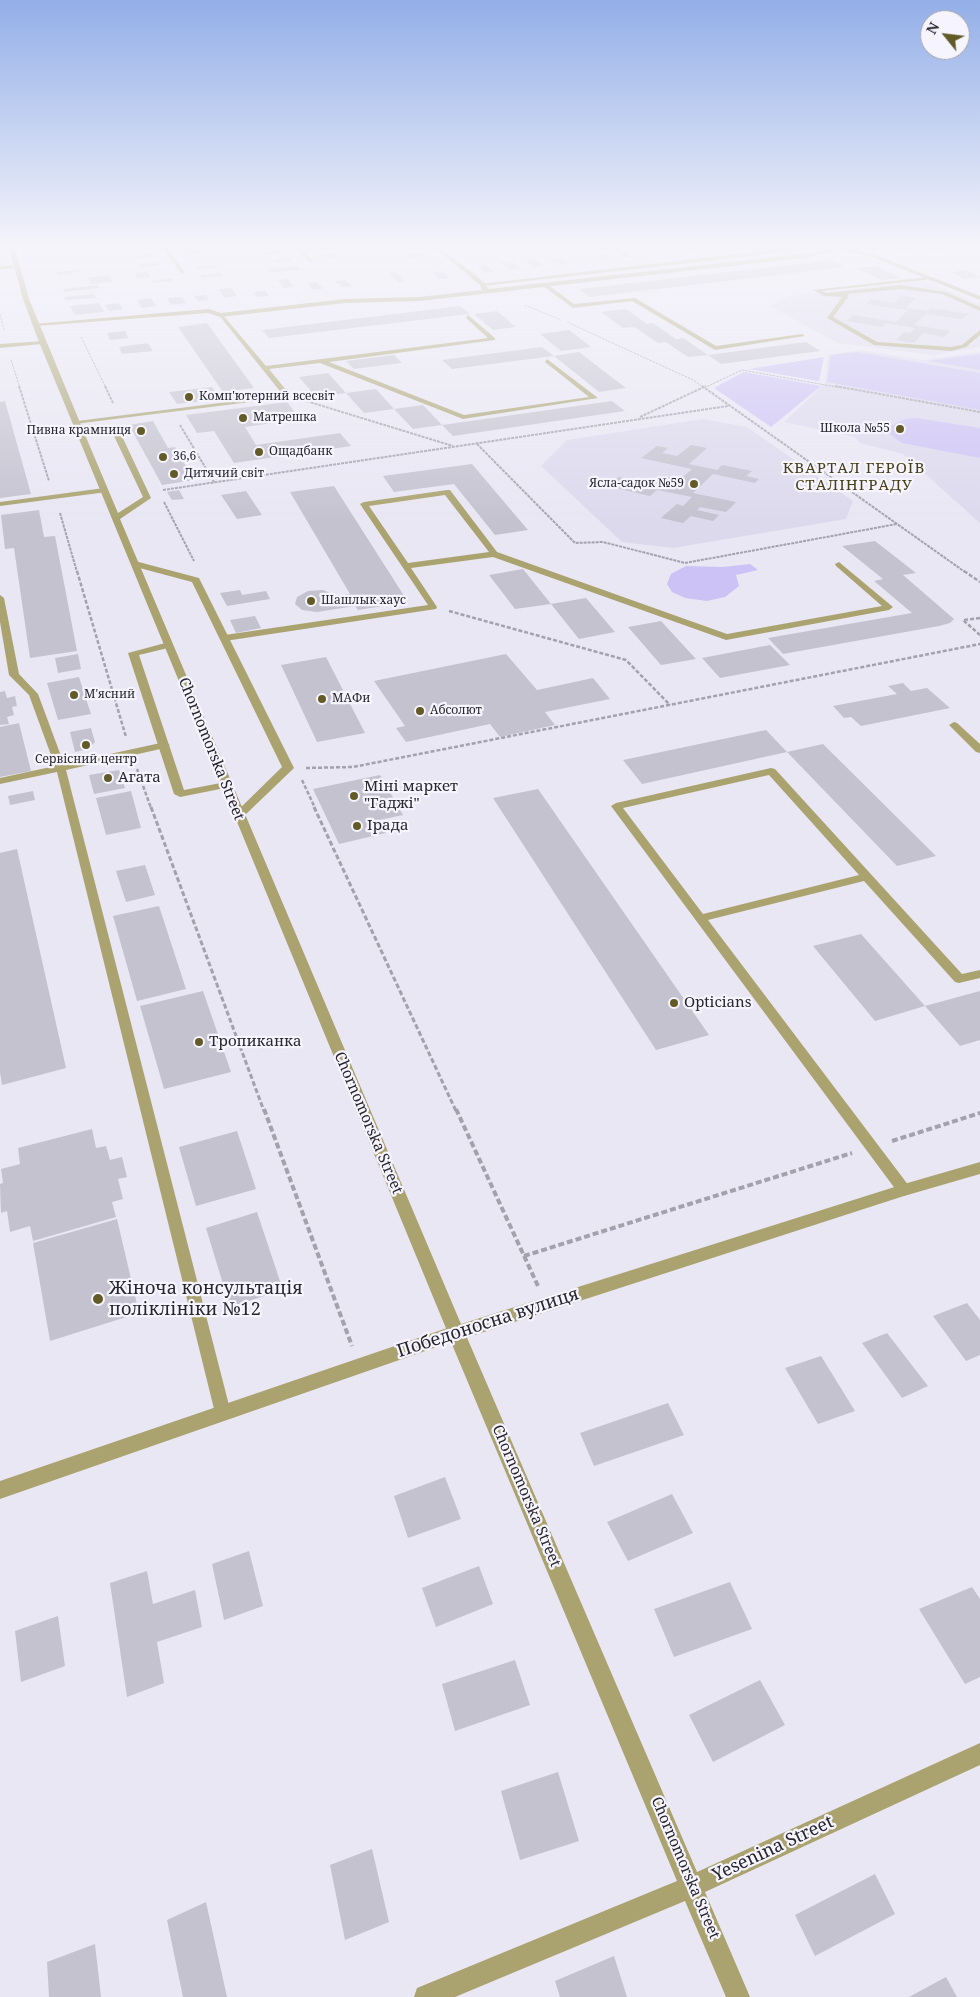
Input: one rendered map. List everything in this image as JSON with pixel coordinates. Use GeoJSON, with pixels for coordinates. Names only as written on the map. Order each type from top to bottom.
{"type":"FeatureCollection","features":[{"type":"Feature","properties":{"kind":"street","name":"Chornomorska Street"},"geometry":{"type":"LineString","coordinates":[[40,337],[456,1333],[738,1997]]}},
{"type":"Feature","properties":{"kind":"street"},"geometry":{"type":"LineString","coordinates":[[78,425],[117,434],[147,498],[116,518]]}},
{"type":"Feature","properties":{"kind":"street"},"geometry":{"type":"LineString","coordinates":[[135,564],[196,580],[292,768],[239,815]]}},
{"type":"Feature","properties":{"kind":"street"},"geometry":{"type":"LineString","coordinates":[[169,646],[133,653],[180,794],[226,785]]}},
{"type":"Feature","properties":{"kind":"street","name":"Победоносна вулиця"},"geometry":{"type":"LineString","coordinates":[[0,1490],[456,1333],[904,1190],[980,1168]]}},
{"type":"Feature","properties":{"kind":"street","name":"Yesenina Street"},"geometry":{"type":"LineString","coordinates":[[426,1997],[692,1886],[980,1754]]}},
{"type":"Feature","properties":{"kind":"lane"},"geometry":{"type":"LineString","coordinates":[[239,337],[288,396]]}},
{"type":"Feature","properties":{"kind":"lane"},"geometry":{"type":"LineString","coordinates":[[266,368],[492,337]]}},
{"type":"Feature","properties":{"kind":"lane"},"geometry":{"type":"LineString","coordinates":[[697,337],[715,348],[793,337]]}},
{"type":"Feature","properties":{"kind":"lane"},"geometry":{"type":"LineString","coordinates":[[864,337],[876,344],[951,349],[964,346],[974,337]]}},
{"type":"Feature","properties":{"kind":"lane"},"geometry":{"type":"LineString","coordinates":[[3,346],[42,342]]}},
{"type":"Feature","properties":{"kind":"lane"},"geometry":{"type":"LineString","coordinates":[[321,361],[463,417],[595,398],[547,361]]}},
{"type":"Feature","properties":{"kind":"lane"},"geometry":{"type":"LineString","coordinates":[[78,425],[120,417],[288,396]]}},
{"type":"Feature","properties":{"kind":"lane"},"geometry":{"type":"LineString","coordinates":[[0,504],[104,490]]}},
{"type":"Feature","properties":{"kind":"lane"},"geometry":{"type":"LineString","coordinates":[[225,638],[433,607],[364,504],[447,492],[494,554]]}},
{"type":"Feature","properties":{"kind":"lane"},"geometry":{"type":"LineString","coordinates":[[406,566],[494,554],[726,638],[889,607],[839,564]]}},
{"type":"Feature","properties":{"kind":"lane"},"geometry":{"type":"LineString","coordinates":[[0,598],[14,675],[33,694],[61,769],[223,1413]]}},
{"type":"Feature","properties":{"kind":"lane"},"geometry":{"type":"LineString","coordinates":[[954,725],[980,750]]}},
{"type":"Feature","properties":{"kind":"lane"},"geometry":{"type":"LineString","coordinates":[[0,781],[165,745]]}},
{"type":"Feature","properties":{"kind":"lane"},"geometry":{"type":"LineString","coordinates":[[904,1190],[616,806],[771,771],[959,979],[980,974]]}},
{"type":"Feature","properties":{"kind":"lane"},"geometry":{"type":"LineString","coordinates":[[700,918],[867,877]]}},
{"type":"Feature","properties":{"kind":"path"},"geometry":{"type":"LineString","coordinates":[[82,337],[120,417]]}},
{"type":"Feature","properties":{"kind":"path"},"geometry":{"type":"LineString","coordinates":[[600,337],[693,380],[980,582]]}},
{"type":"Feature","properties":{"kind":"path"},"geometry":{"type":"LineString","coordinates":[[3,346],[55,497],[131,753],[359,1366]]}},
{"type":"Feature","properties":{"kind":"path"},"geometry":{"type":"LineString","coordinates":[[634,420],[705,389],[742,370],[980,412]]}},
{"type":"Feature","properties":{"kind":"path"},"geometry":{"type":"LineString","coordinates":[[288,396],[454,447]]}},
{"type":"Feature","properties":{"kind":"path"},"geometry":{"type":"LineString","coordinates":[[158,491],[729,406]]}},
{"type":"Feature","properties":{"kind":"path"},"geometry":{"type":"LineString","coordinates":[[172,411],[214,482]]}},
{"type":"Feature","properties":{"kind":"path"},"geometry":{"type":"LineString","coordinates":[[476,443],[575,543],[603,542],[685,563],[897,524]]}},
{"type":"Feature","properties":{"kind":"path"},"geometry":{"type":"LineString","coordinates":[[162,499],[198,568]]}},
{"type":"Feature","properties":{"kind":"path"},"geometry":{"type":"LineString","coordinates":[[433,607],[626,660],[670,705]]}},
{"type":"Feature","properties":{"kind":"path"},"geometry":{"type":"LineString","coordinates":[[980,618],[963,620],[980,635]]}},
{"type":"Feature","properties":{"kind":"path"},"geometry":{"type":"LineString","coordinates":[[546,1304],[292,768],[353,767],[980,644]]}},
{"type":"Feature","properties":{"kind":"path"},"geometry":{"type":"LineString","coordinates":[[524,1256],[980,1113]]}},
{"type":"Feature","properties":{"kind":"shaded area"},"geometry":{"type":"Polygon","coordinates":[[[827,337],[980,337],[980,347],[934,355],[838,343],[827,337]]]}},
{"type":"Feature","properties":{"kind":"shaded area","name":"Школа №55"},"geometry":{"type":"Polygon","coordinates":[[[860,350],[923,360],[980,352],[980,523],[903,454],[860,443],[855,437],[784,422],[825,383],[828,355],[860,350]]]}},
{"type":"Feature","properties":{"kind":"shaded area"},"geometry":{"type":"Polygon","coordinates":[[[857,352],[980,373],[980,410],[827,382],[831,355],[857,352]]]}},
{"type":"Feature","properties":{"kind":"shaded area"},"geometry":{"type":"Polygon","coordinates":[[[980,354],[980,370],[928,361],[980,354]]]}},
{"type":"Feature","properties":{"kind":"shaded area"},"geometry":{"type":"Polygon","coordinates":[[[824,357],[819,381],[749,369],[824,357]]]}},
{"type":"Feature","properties":{"kind":"shaded area"},"geometry":{"type":"Polygon","coordinates":[[[744,372],[821,386],[771,427],[714,388],[744,372]]]}},
{"type":"Feature","properties":{"kind":"shaded area"},"geometry":{"type":"Polygon","coordinates":[[[916,418],[980,428],[980,458],[902,443],[891,435],[889,431],[891,426],[905,419],[916,418]]]}},
{"type":"Feature","properties":{"kind":"shaded area","name":"Ясла-садок №59"},"geometry":{"type":"Polygon","coordinates":[[[703,419],[747,427],[853,501],[846,519],[673,548],[622,542],[541,466],[567,440],[703,419]]]}},
{"type":"Feature","properties":{"kind":"shaded area"},"geometry":{"type":"Polygon","coordinates":[[[750,564],[758,570],[736,575],[739,586],[725,597],[707,601],[685,598],[672,592],[667,584],[671,574],[686,566],[723,567],[750,564]]]}},
{"type":"Feature","properties":{"kind":"building"},"geometry":{"type":"Polygon","coordinates":[[[109,337],[128,338],[110,340],[109,337]]]}},
{"type":"Feature","properties":{"kind":"building"},"geometry":{"type":"Polygon","coordinates":[[[185,337],[217,337],[254,388],[223,392],[185,337]]]}},
{"type":"Feature","properties":{"kind":"building"},"geometry":{"type":"Polygon","coordinates":[[[544,337],[578,337],[591,347],[561,351],[544,337]]]}},
{"type":"Feature","properties":{"kind":"building"},"geometry":{"type":"Polygon","coordinates":[[[649,337],[683,338],[708,355],[688,357],[666,342],[658,343],[649,337]]]}},
{"type":"Feature","properties":{"kind":"building"},"geometry":{"type":"Polygon","coordinates":[[[899,337],[919,337],[914,343],[896,340],[899,337]]]}},
{"type":"Feature","properties":{"kind":"building"},"geometry":{"type":"Polygon","coordinates":[[[806,342],[820,351],[721,364],[708,355],[806,342]]]}},
{"type":"Feature","properties":{"kind":"building"},"geometry":{"type":"Polygon","coordinates":[[[148,343],[153,351],[122,354],[119,347],[148,343]]]}},
{"type":"Feature","properties":{"kind":"building"},"geometry":{"type":"Polygon","coordinates":[[[542,347],[554,356],[452,369],[442,360],[542,347]]]}},
{"type":"Feature","properties":{"kind":"building"},"geometry":{"type":"Polygon","coordinates":[[[579,352],[626,388],[599,392],[554,356],[579,352]]]}},
{"type":"Feature","properties":{"kind":"building"},"geometry":{"type":"Polygon","coordinates":[[[394,355],[402,363],[354,369],[346,361],[394,355]]]}},
{"type":"Feature","properties":{"kind":"building"},"geometry":{"type":"Polygon","coordinates":[[[328,373],[346,393],[316,397],[299,377],[328,373]]]}},
{"type":"Feature","properties":{"kind":"building"},"geometry":{"type":"Polygon","coordinates":[[[212,387],[220,399],[177,404],[169,392],[212,387]]]}},
{"type":"Feature","properties":{"kind":"building"},"geometry":{"type":"Polygon","coordinates":[[[376,389],[394,409],[364,413],[346,393],[376,389]]]}},
{"type":"Feature","properties":{"kind":"building"},"geometry":{"type":"Polygon","coordinates":[[[5,401],[31,494],[0,498],[0,402],[5,401]]]}},
{"type":"Feature","properties":{"kind":"building"},"geometry":{"type":"Polygon","coordinates":[[[612,401],[625,411],[453,436],[442,425],[612,401]]]}},
{"type":"Feature","properties":{"kind":"building"},"geometry":{"type":"Polygon","coordinates":[[[287,402],[300,419],[245,427],[256,445],[340,433],[351,446],[234,463],[214,431],[197,433],[186,415],[287,402]]]}},
{"type":"Feature","properties":{"kind":"building"},"geometry":{"type":"Polygon","coordinates":[[[423,405],[442,425],[413,429],[394,409],[423,405]]]}},
{"type":"Feature","properties":{"kind":"building"},"geometry":{"type":"Polygon","coordinates":[[[153,421],[168,448],[175,447],[194,480],[162,485],[129,425],[153,421]]]}},
{"type":"Feature","properties":{"kind":"building"},"geometry":{"type":"Polygon","coordinates":[[[691,445],[707,448],[689,464],[717,470],[722,465],[752,471],[746,476],[759,479],[755,483],[713,474],[693,493],[736,502],[726,512],[700,507],[697,510],[719,515],[713,521],[691,516],[683,523],[661,518],[677,504],[683,506],[692,497],[657,490],[650,496],[607,486],[619,477],[670,488],[692,469],[641,458],[657,446],[668,448],[662,453],[677,456],[691,445]]]}},
{"type":"Feature","properties":{"kind":"building"},"geometry":{"type":"Polygon","coordinates":[[[472,464],[528,530],[495,535],[454,484],[394,492],[383,476],[472,464]]]}},
{"type":"Feature","properties":{"kind":"building"},"geometry":{"type":"Polygon","coordinates":[[[334,486],[408,602],[358,610],[355,606],[317,612],[302,610],[295,604],[297,597],[308,591],[323,590],[337,596],[350,594],[290,492],[334,486]]]}},
{"type":"Feature","properties":{"kind":"building"},"geometry":{"type":"Polygon","coordinates":[[[179,490],[184,499],[172,500],[167,492],[179,490]]]}},
{"type":"Feature","properties":{"kind":"building"},"geometry":{"type":"Polygon","coordinates":[[[246,491],[262,515],[237,519],[221,495],[246,491]]]}},
{"type":"Feature","properties":{"kind":"building"},"geometry":{"type":"Polygon","coordinates":[[[39,510],[44,537],[55,536],[77,651],[30,658],[14,548],[5,549],[1,515],[39,510]]]}},
{"type":"Feature","properties":{"kind":"building"},"geometry":{"type":"Polygon","coordinates":[[[875,541],[916,573],[903,575],[954,619],[950,623],[939,626],[783,654],[768,638],[912,613],[874,581],[883,579],[842,546],[875,541]]]}},
{"type":"Feature","properties":{"kind":"building"},"geometry":{"type":"Polygon","coordinates":[[[523,569],[551,604],[515,609],[489,575],[523,569]]]}},
{"type":"Feature","properties":{"kind":"building"},"geometry":{"type":"Polygon","coordinates":[[[240,590],[242,595],[266,591],[270,599],[227,606],[220,593],[240,590]]]}},
{"type":"Feature","properties":{"kind":"building"},"geometry":{"type":"Polygon","coordinates":[[[586,598],[615,632],[579,639],[551,604],[586,598]]]}},
{"type":"Feature","properties":{"kind":"building"},"geometry":{"type":"Polygon","coordinates":[[[255,616],[261,628],[236,633],[230,620],[255,616]]]}},
{"type":"Feature","properties":{"kind":"building"},"geometry":{"type":"Polygon","coordinates":[[[661,621],[696,659],[661,665],[628,627],[661,621]]]}},
{"type":"Feature","properties":{"kind":"building"},"geometry":{"type":"Polygon","coordinates":[[[770,645],[790,665],[720,678],[702,658],[770,645]]]}},
{"type":"Feature","properties":{"kind":"building"},"geometry":{"type":"Polygon","coordinates":[[[78,654],[81,669],[58,673],[55,658],[78,654]]]}},
{"type":"Feature","properties":{"kind":"building"},"geometry":{"type":"Polygon","coordinates":[[[506,654],[537,690],[593,678],[610,699],[545,712],[555,725],[500,737],[490,724],[406,742],[396,728],[405,726],[374,681],[506,654]]]}},
{"type":"Feature","properties":{"kind":"building","name":"МАФи"},"geometry":{"type":"Polygon","coordinates":[[[326,657],[365,733],[317,742],[281,665],[326,657]]]}},
{"type":"Feature","properties":{"kind":"building"},"geometry":{"type":"Polygon","coordinates":[[[79,677],[91,714],[58,720],[47,683],[79,677]]]}},
{"type":"Feature","properties":{"kind":"building"},"geometry":{"type":"Polygon","coordinates":[[[903,683],[911,691],[927,688],[950,708],[861,726],[851,717],[844,718],[833,706],[897,694],[888,686],[903,683]]]}},
{"type":"Feature","properties":{"kind":"building"},"geometry":{"type":"Polygon","coordinates":[[[5,691],[7,698],[15,696],[17,706],[12,707],[14,715],[7,717],[9,724],[0,725],[0,692],[5,691]]]}},
{"type":"Feature","properties":{"kind":"building"},"geometry":{"type":"Polygon","coordinates":[[[19,723],[31,771],[0,777],[0,727],[19,723]]]}},
{"type":"Feature","properties":{"kind":"building"},"geometry":{"type":"Polygon","coordinates":[[[91,728],[95,742],[88,749],[75,752],[70,732],[91,728]]]}},
{"type":"Feature","properties":{"kind":"building"},"geometry":{"type":"Polygon","coordinates":[[[766,730],[787,752],[642,784],[623,760],[766,730]]]}},
{"type":"Feature","properties":{"kind":"building"},"geometry":{"type":"Polygon","coordinates":[[[823,744],[936,856],[897,866],[787,752],[823,744]]]}},
{"type":"Feature","properties":{"kind":"building"},"geometry":{"type":"Polygon","coordinates":[[[119,770],[125,788],[94,794],[89,775],[119,770]]]}},
{"type":"Feature","properties":{"kind":"building"},"geometry":{"type":"Polygon","coordinates":[[[380,775],[403,815],[379,820],[386,833],[339,844],[313,789],[380,775]]]}},
{"type":"Feature","properties":{"kind":"building"},"geometry":{"type":"Polygon","coordinates":[[[538,789],[709,1035],[656,1050],[493,798],[538,789]]]}},
{"type":"Feature","properties":{"kind":"building"},"geometry":{"type":"Polygon","coordinates":[[[33,791],[35,800],[10,805],[8,796],[33,791]]]}},
{"type":"Feature","properties":{"kind":"building"},"geometry":{"type":"Polygon","coordinates":[[[131,791],[141,828],[106,835],[96,798],[131,791]]]}},
{"type":"Feature","properties":{"kind":"building"},"geometry":{"type":"Polygon","coordinates":[[[17,849],[66,1068],[2,1085],[0,1072],[0,853],[17,849]]]}},
{"type":"Feature","properties":{"kind":"building"},"geometry":{"type":"Polygon","coordinates":[[[145,865],[155,895],[126,902],[116,871],[145,865]]]}},
{"type":"Feature","properties":{"kind":"building"},"geometry":{"type":"Polygon","coordinates":[[[159,906],[186,989],[137,1001],[113,916],[159,906]]]}},
{"type":"Feature","properties":{"kind":"building"},"geometry":{"type":"Polygon","coordinates":[[[861,934],[925,1006],[875,1021],[813,946],[861,934]]]}},
{"type":"Feature","properties":{"kind":"building"},"geometry":{"type":"Polygon","coordinates":[[[203,991],[231,1072],[164,1089],[140,1006],[203,991]]]}},
{"type":"Feature","properties":{"kind":"building"},"geometry":{"type":"Polygon","coordinates":[[[980,991],[980,1040],[960,1046],[925,1006],[980,991]]]}},
{"type":"Feature","properties":{"kind":"building"},"geometry":{"type":"Polygon","coordinates":[[[92,1129],[96,1148],[106,1146],[110,1160],[122,1157],[127,1177],[118,1179],[123,1199],[112,1202],[116,1217],[33,1241],[30,1226],[10,1232],[7,1211],[1,1213],[0,1184],[3,1183],[1,1169],[20,1164],[18,1148],[92,1129]]]}},
{"type":"Feature","properties":{"kind":"building"},"geometry":{"type":"Polygon","coordinates":[[[237,1131],[256,1189],[196,1206],[179,1147],[237,1131]]]}},
{"type":"Feature","properties":{"kind":"building"},"geometry":{"type":"Polygon","coordinates":[[[257,1212],[283,1290],[230,1307],[206,1228],[257,1212]]]}},
{"type":"Feature","properties":{"kind":"building"},"geometry":{"type":"Polygon","coordinates":[[[117,1219],[139,1313],[50,1341],[33,1243],[117,1219]]]}},
{"type":"Feature","properties":{"kind":"building"},"geometry":{"type":"Polygon","coordinates":[[[967,1303],[980,1320],[980,1355],[966,1361],[933,1316],[967,1303]]]}},
{"type":"Feature","properties":{"kind":"building"},"geometry":{"type":"Polygon","coordinates":[[[887,1333],[928,1386],[902,1398],[862,1343],[887,1333]]]}},
{"type":"Feature","properties":{"kind":"building"},"geometry":{"type":"Polygon","coordinates":[[[821,1356],[855,1411],[818,1424],[785,1368],[821,1356]]]}},
{"type":"Feature","properties":{"kind":"building"},"geometry":{"type":"Polygon","coordinates":[[[668,1403],[684,1435],[594,1466],[580,1433],[668,1403]]]}},
{"type":"Feature","properties":{"kind":"building"},"geometry":{"type":"Polygon","coordinates":[[[445,1477],[461,1519],[408,1538],[394,1496],[445,1477]]]}},
{"type":"Feature","properties":{"kind":"building"},"geometry":{"type":"Polygon","coordinates":[[[672,1494],[693,1533],[628,1561],[607,1522],[672,1494]]]}},
{"type":"Feature","properties":{"kind":"building"},"geometry":{"type":"Polygon","coordinates":[[[249,1551],[263,1606],[224,1620],[212,1564],[249,1551]]]}},
{"type":"Feature","properties":{"kind":"building"},"geometry":{"type":"Polygon","coordinates":[[[479,1566],[493,1604],[436,1627],[422,1588],[479,1566]]]}},
{"type":"Feature","properties":{"kind":"building"},"geometry":{"type":"Polygon","coordinates":[[[147,1571],[153,1604],[195,1590],[202,1627],[157,1642],[164,1683],[127,1697],[110,1583],[147,1571]]]}},
{"type":"Feature","properties":{"kind":"building"},"geometry":{"type":"Polygon","coordinates":[[[730,1582],[752,1629],[674,1657],[654,1609],[730,1582]]]}},
{"type":"Feature","properties":{"kind":"building"},"geometry":{"type":"Polygon","coordinates":[[[972,1587],[980,1599],[980,1677],[965,1684],[919,1609],[972,1587]]]}},
{"type":"Feature","properties":{"kind":"building"},"geometry":{"type":"Polygon","coordinates":[[[58,1616],[65,1666],[21,1682],[15,1631],[58,1616]]]}},
{"type":"Feature","properties":{"kind":"building"},"geometry":{"type":"Polygon","coordinates":[[[515,1660],[530,1705],[455,1731],[442,1684],[515,1660]]]}},
{"type":"Feature","properties":{"kind":"building"},"geometry":{"type":"Polygon","coordinates":[[[760,1680],[785,1725],[713,1762],[689,1715],[760,1680]]]}},
{"type":"Feature","properties":{"kind":"building"},"geometry":{"type":"Polygon","coordinates":[[[558,1772],[579,1841],[520,1860],[501,1791],[558,1772]]]}},
{"type":"Feature","properties":{"kind":"building"},"geometry":{"type":"Polygon","coordinates":[[[372,1849],[389,1922],[345,1940],[330,1865],[372,1849]]]}},
{"type":"Feature","properties":{"kind":"building"},"geometry":{"type":"Polygon","coordinates":[[[875,1874],[895,1914],[815,1956],[795,1915],[875,1874]]]}},
{"type":"Feature","properties":{"kind":"building"},"geometry":{"type":"Polygon","coordinates":[[[206,1902],[227,1997],[183,1997],[167,1920],[206,1902]]]}},
{"type":"Feature","properties":{"kind":"building"},"geometry":{"type":"Polygon","coordinates":[[[95,1944],[101,1997],[49,1997],[47,1962],[95,1944]]]}},
{"type":"Feature","properties":{"kind":"building"},"geometry":{"type":"Polygon","coordinates":[[[614,1956],[627,1997],[560,1997],[555,1981],[614,1956]]]}},
{"type":"Feature","properties":{"kind":"building"},"geometry":{"type":"Polygon","coordinates":[[[946,1977],[957,1997],[909,1997],[946,1977]]]}},
{"type":"Feature","properties":{"kind":"place","name":"Комп'ютерний всесвіт"},"geometry":{"type":"Point","coordinates":[189,397]}},
{"type":"Feature","properties":{"kind":"place","name":"Матрешка"},"geometry":{"type":"Point","coordinates":[243,418]}},
{"type":"Feature","properties":{"kind":"place","name":"Школа №55"},"geometry":{"type":"Point","coordinates":[900,429]}},
{"type":"Feature","properties":{"kind":"place","name":"Пивна крамниця"},"geometry":{"type":"Point","coordinates":[141,431]}},
{"type":"Feature","properties":{"kind":"place","name":"Ощадбанк"},"geometry":{"type":"Point","coordinates":[259,452]}},
{"type":"Feature","properties":{"kind":"place","name":"36,6"},"geometry":{"type":"Point","coordinates":[163,457]}},
{"type":"Feature","properties":{"kind":"place","name":"Дитячий світ"},"geometry":{"type":"Point","coordinates":[174,474]}},
{"type":"Feature","properties":{"kind":"place","name":"Ясла-садок №59"},"geometry":{"type":"Point","coordinates":[694,484]}},
{"type":"Feature","properties":{"kind":"place","name":"Шашлык хаус"},"geometry":{"type":"Point","coordinates":[311,601]}},
{"type":"Feature","properties":{"kind":"place","name":"М'ясний"},"geometry":{"type":"Point","coordinates":[74,695]}},
{"type":"Feature","properties":{"kind":"place","name":"МАФи"},"geometry":{"type":"Point","coordinates":[322,699]}},
{"type":"Feature","properties":{"kind":"place","name":"Абсолют"},"geometry":{"type":"Point","coordinates":[420,711]}},
{"type":"Feature","properties":{"kind":"place","name":"Сервісний центр"},"geometry":{"type":"Point","coordinates":[86,745]}},
{"type":"Feature","properties":{"kind":"place","name":"Агата"},"geometry":{"type":"Point","coordinates":[108,778]}},
{"type":"Feature","properties":{"kind":"place","name":"Міні маркет \"Гаджі\""},"geometry":{"type":"Point","coordinates":[354,796]}},
{"type":"Feature","properties":{"kind":"place","name":"Ірада"},"geometry":{"type":"Point","coordinates":[357,826]}},
{"type":"Feature","properties":{"kind":"place","name":"Opticians"},"geometry":{"type":"Point","coordinates":[674,1003]}},
{"type":"Feature","properties":{"kind":"place","name":"Тропиканка"},"geometry":{"type":"Point","coordinates":[199,1042]}},
{"type":"Feature","properties":{"kind":"place","name":"Жіноча консультація поліклініки №12"},"geometry":{"type":"Point","coordinates":[98,1299]}},
{"type":"Feature","properties":{"kind":"district","name":"КВАРТАЛ ГЕРОЇВ СТАЛІНГРАДУ"},"geometry":{"type":"Point","coordinates":[854,478]}}]}
